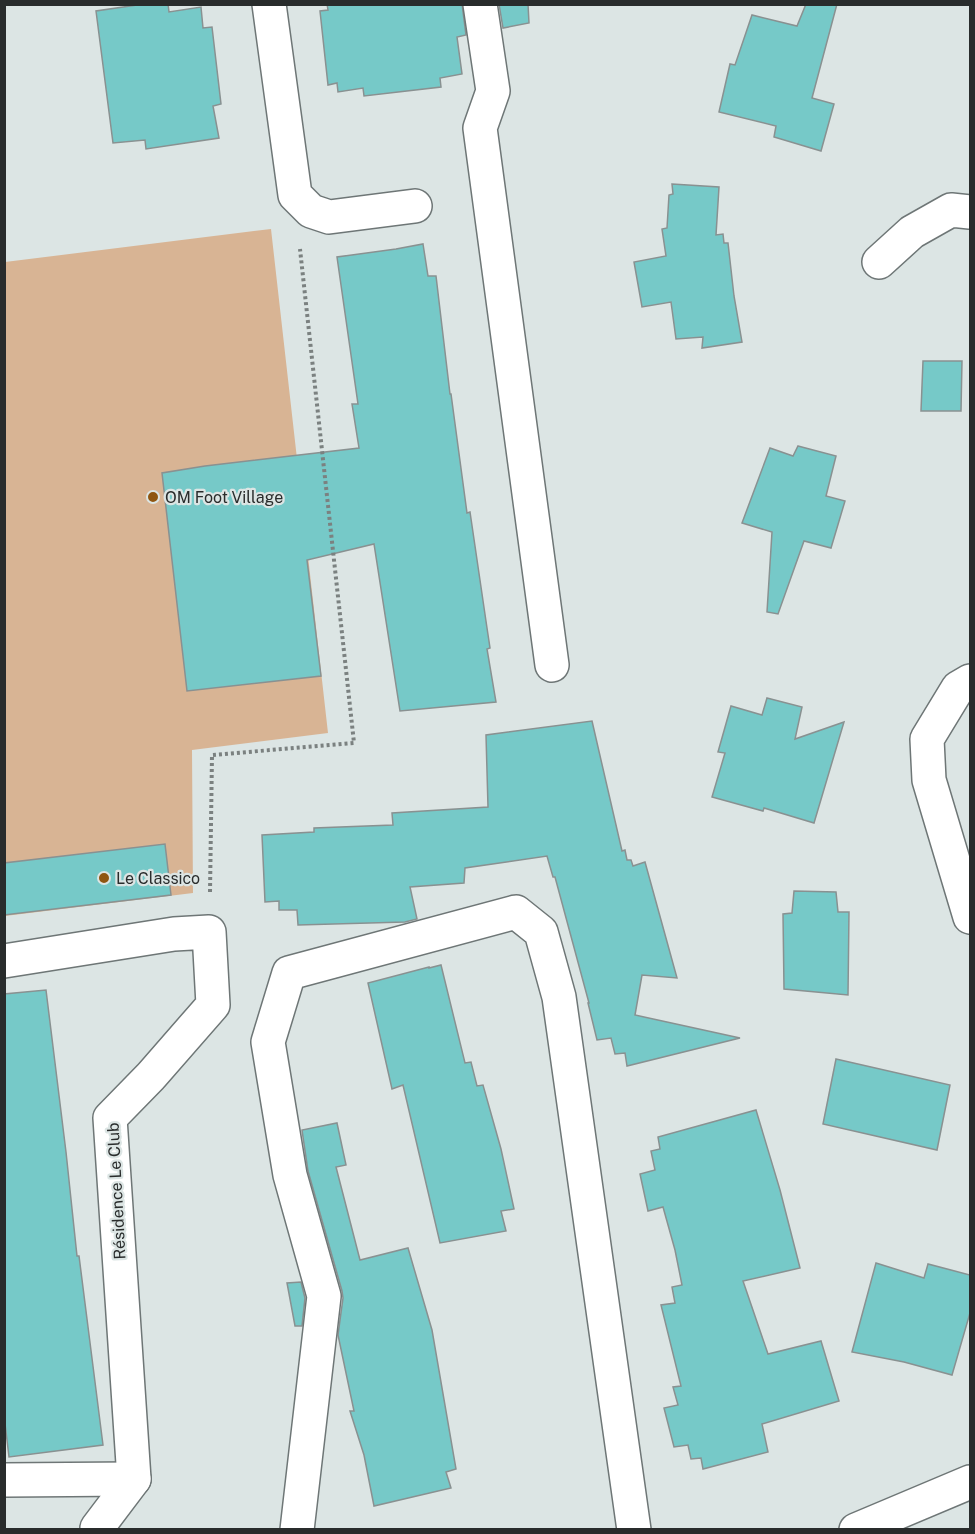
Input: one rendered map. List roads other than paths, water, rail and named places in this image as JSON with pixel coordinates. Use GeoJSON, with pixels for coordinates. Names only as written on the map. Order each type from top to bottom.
{"type":"FeatureCollection","features":[{"type":"Feature","properties":{"kind":"street"},"geometry":{"type":"LineString","coordinates":[[269,4],[295,195],[311,211],[329,217],[415,206]]}},
{"type":"Feature","properties":{"kind":"street"},"geometry":{"type":"LineString","coordinates":[[480,4],[493,92],[480,128],[552,665]]}},
{"type":"Feature","properties":{"kind":"street"},"geometry":{"type":"LineString","coordinates":[[879,262],[912,232],[951,210],[970,212]]}},
{"type":"Feature","properties":{"kind":"street"},"geometry":{"type":"LineString","coordinates":[[970,681],[958,688],[927,739],[929,780],[970,917]]}},
{"type":"Feature","properties":{"kind":"street"},"geometry":{"type":"LineString","coordinates":[[297,1530],[324,1296],[290,1175],[268,1042],[290,973],[516,912],[541,932],[559,997],[634,1530]]}},
{"type":"Feature","properties":{"kind":"street","name":"Résidence Le Club"},"geometry":{"type":"LineString","coordinates":[[4,961],[174,934],[209,932],[213,1005],[151,1076],[110,1118],[134,1479]]}},
{"type":"Feature","properties":{"kind":"street"},"geometry":{"type":"LineString","coordinates":[[4,1480],[134,1479]]}},
{"type":"Feature","properties":{"kind":"street"},"geometry":{"type":"LineString","coordinates":[[97,1530],[134,1479]]}},
{"type":"Feature","properties":{"kind":"street"},"geometry":{"type":"LineString","coordinates":[[856,1530],[970,1482]]}},
{"type":"Feature","properties":{"kind":"place","name":"OM Foot Village"},"geometry":{"type":"Point","coordinates":[153,497]}},
{"type":"Feature","properties":{"kind":"place","name":"Le Classico"},"geometry":{"type":"Point","coordinates":[104,878]}}]}
